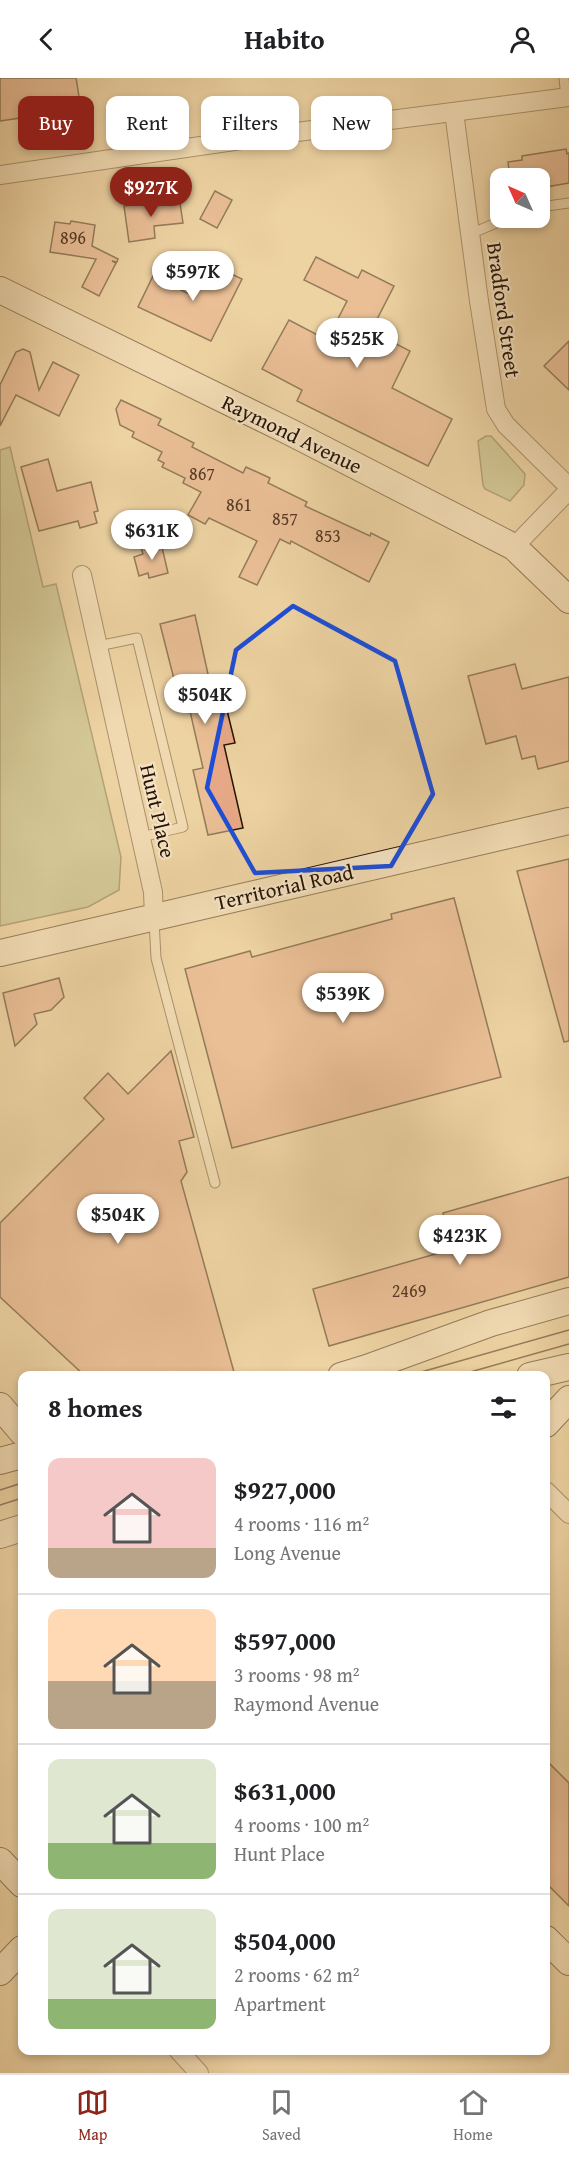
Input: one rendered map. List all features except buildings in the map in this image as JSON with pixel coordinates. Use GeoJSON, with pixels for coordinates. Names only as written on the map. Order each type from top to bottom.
{"type":"FeatureCollection","features":[{"type":"Feature","properties":{"kind":"street"},"geometry":{"type":"LineString","coordinates":[[0,175],[289,133],[567,97]]}},
{"type":"Feature","properties":{"kind":"street","name":"Bradford Street"},"geometry":{"type":"LineString","coordinates":[[454,112],[496,409],[506,425],[569,488]]}},
{"type":"Feature","properties":{"kind":"street","name":"Raymond Avenue"},"geometry":{"type":"LineString","coordinates":[[0,290],[279,427],[514,547],[569,600]]}},
{"type":"Feature","properties":{"kind":"street"},"geometry":{"type":"LineString","coordinates":[[514,547],[569,488]]}},
{"type":"Feature","properties":{"kind":"street","name":"Hunt Place"},"geometry":{"type":"LineString","coordinates":[[82,575],[153,892],[154,917]]}},
{"type":"Feature","properties":{"kind":"street","name":"Territorial Road"},"geometry":{"type":"LineString","coordinates":[[0,953],[569,821]]}},
{"type":"Feature","properties":{"kind":"street"},"geometry":{"type":"LineString","coordinates":[[357,1371],[491,1323],[569,1301]]}},
{"type":"Feature","properties":{"kind":"street"},"geometry":{"type":"LineString","coordinates":[[550,1371],[569,1367]]}},
{"type":"Feature","properties":{"kind":"street"},"geometry":{"type":"LineString","coordinates":[[550,1420],[569,1399]]}},
{"type":"Feature","properties":{"kind":"street"},"geometry":{"type":"LineString","coordinates":[[0,1406],[18,1427]]}},
{"type":"Feature","properties":{"kind":"street"},"geometry":{"type":"LineString","coordinates":[[0,1461],[18,1456]]}},
{"type":"Feature","properties":{"kind":"street"},"geometry":{"type":"LineString","coordinates":[[550,1495],[569,1514]]}},
{"type":"Feature","properties":{"kind":"street"},"geometry":{"type":"LineString","coordinates":[[0,1535],[18,1529]]}},
{"type":"Feature","properties":{"kind":"street"},"geometry":{"type":"LineString","coordinates":[[0,1861],[18,1880]]}},
{"type":"Feature","properties":{"kind":"street"},"geometry":{"type":"LineString","coordinates":[[550,1943],[569,1962]]}},
{"type":"Feature","properties":{"kind":"street"},"geometry":{"type":"LineString","coordinates":[[0,1972],[18,1953]]}},
{"type":"Feature","properties":{"kind":"street"},"geometry":{"type":"LineString","coordinates":[[183,2055],[199,2073]]}},
{"type":"Feature","properties":{"kind":"lane"},"geometry":{"type":"LineString","coordinates":[[564,78],[567,97]]}},
{"type":"Feature","properties":{"kind":"lane"},"geometry":{"type":"LineString","coordinates":[[550,206],[569,203]]}},
{"type":"Feature","properties":{"kind":"lane"},"geometry":{"type":"LineString","coordinates":[[470,234],[490,226]]}},
{"type":"Feature","properties":{"kind":"lane"},"geometry":{"type":"LineString","coordinates":[[98,646],[137,638],[183,827],[141,837]]}},
{"type":"Feature","properties":{"kind":"lane"},"geometry":{"type":"LineString","coordinates":[[154,917],[156,958],[215,1183]]}},
{"type":"Feature","properties":{"kind":"highlighted area"},"geometry":{"type":"Polygon","coordinates":[[[293,606],[395,661],[433,794],[391,866],[255,873],[207,788],[236,650],[293,606]]]}},
{"type":"Feature","properties":{"kind":"green space"},"geometry":{"type":"Polygon","coordinates":[[[491,436],[525,474],[524,485],[510,501],[485,489],[483,485],[478,441],[491,436]]]}},
{"type":"Feature","properties":{"kind":"green space"},"geometry":{"type":"Polygon","coordinates":[[[10,447],[43,587],[56,584],[121,857],[119,890],[88,907],[0,926],[0,450],[10,447]]]}},
{"type":"Feature","properties":{"kind":"tram line"},"geometry":{"type":"LineString","coordinates":[[425,1371],[569,1330]]}},
{"type":"Feature","properties":{"kind":"tram line"},"geometry":{"type":"LineString","coordinates":[[474,1371],[569,1344]]}},
{"type":"Feature","properties":{"kind":"tram line"},"geometry":{"type":"LineString","coordinates":[[0,1490],[18,1484]]}},
{"type":"Feature","properties":{"kind":"tram line"},"geometry":{"type":"LineString","coordinates":[[0,1505],[18,1499]]}}]}
